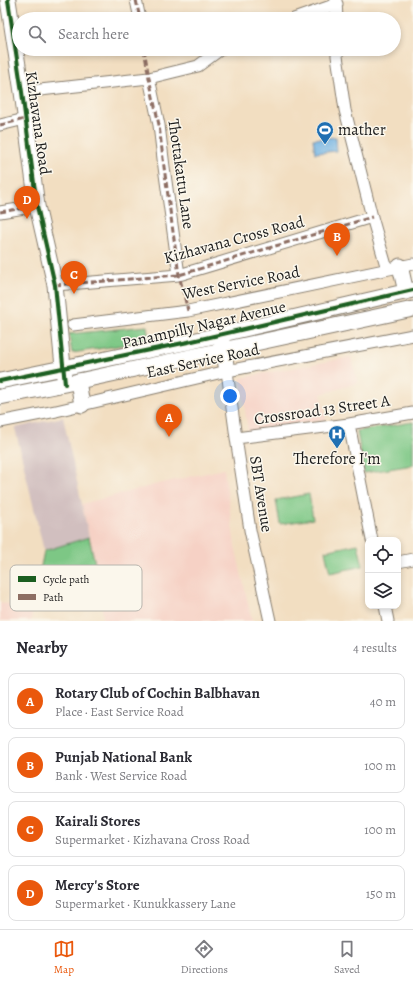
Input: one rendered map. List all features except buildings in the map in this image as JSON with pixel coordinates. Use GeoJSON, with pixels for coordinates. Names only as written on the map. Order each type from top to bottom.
{"type":"FeatureCollection","features":[{"type":"Feature","properties":{"kind":"street","name":"Kizhavana Road"},"geometry":{"type":"LineString","coordinates":[[8,0],[12,26]]}},
{"type":"Feature","properties":{"kind":"street"},"geometry":{"type":"LineString","coordinates":[[136,0],[139,12]]}},
{"type":"Feature","properties":{"kind":"street"},"geometry":{"type":"LineString","coordinates":[[312,12],[337,2]]}},
{"type":"Feature","properties":{"kind":"street","name":"Kizhavana Road"},"geometry":{"type":"LineString","coordinates":[[17,56],[37,206],[55,285],[62,368],[71,382],[82,405]]}},
{"type":"Feature","properties":{"kind":"street"},"geometry":{"type":"LineString","coordinates":[[22,92],[149,78],[198,66],[212,56]]}},
{"type":"Feature","properties":{"kind":"street"},"geometry":{"type":"LineString","coordinates":[[337,56],[345,110],[372,217],[400,266],[409,291]]}},
{"type":"Feature","properties":{"kind":"street","name":"Thottakattu Lane"},"geometry":{"type":"LineString","coordinates":[[149,78],[159,125],[179,275]]}},
{"type":"Feature","properties":{"kind":"street"},"geometry":{"type":"LineString","coordinates":[[0,124],[26,119]]}},
{"type":"Feature","properties":{"kind":"street"},"geometry":{"type":"LineString","coordinates":[[0,212],[37,206]]}},
{"type":"Feature","properties":{"kind":"street","name":"Kizhavana Cross Road"},"geometry":{"type":"LineString","coordinates":[[55,285],[179,275],[372,217]]}},
{"type":"Feature","properties":{"kind":"street","name":"West Service Road"},"geometry":{"type":"LineString","coordinates":[[73,325],[188,311],[400,266]]}},
{"type":"Feature","properties":{"kind":"street","name":"Panampilly Nagar Avenue"},"geometry":{"type":"LineString","coordinates":[[0,382],[409,291]]}},
{"type":"Feature","properties":{"kind":"street","name":"Panampilly Nagar Avenue"},"geometry":{"type":"LineString","coordinates":[[0,397],[413,309]]}},
{"type":"Feature","properties":{"kind":"street"},"geometry":{"type":"LineString","coordinates":[[221,334],[227,371]]}},
{"type":"Feature","properties":{"kind":"street","name":"East Service Road"},"geometry":{"type":"LineString","coordinates":[[0,422],[56,412],[227,371],[413,335]]}},
{"type":"Feature","properties":{"kind":"street","name":"SBT Avenue"},"geometry":{"type":"LineString","coordinates":[[227,371],[250,530],[270,621]]}},
{"type":"Feature","properties":{"kind":"street","name":"Crossroad 13 Street A"},"geometry":{"type":"LineString","coordinates":[[236,438],[349,424],[413,413]]}},
{"type":"Feature","properties":{"kind":"street"},"geometry":{"type":"LineString","coordinates":[[349,424],[371,537]]}},
{"type":"Feature","properties":{"kind":"street"},"geometry":{"type":"LineString","coordinates":[[401,561],[413,559]]}},
{"type":"Feature","properties":{"kind":"street"},"geometry":{"type":"LineString","coordinates":[[386,609],[388,621]]}},
{"type":"Feature","properties":{"kind":"shaded area"},"geometry":{"type":"Polygon","coordinates":[[[351,357],[358,383],[321,394],[326,420],[248,432],[241,378],[351,357]]]}},
{"type":"Feature","properties":{"kind":"shaded area"},"geometry":{"type":"Polygon","coordinates":[[[63,417],[89,537],[44,551],[15,428],[63,417]]]}},
{"type":"Feature","properties":{"kind":"shaded area"},"geometry":{"type":"Polygon","coordinates":[[[224,469],[235,546],[252,621],[103,621],[102,611],[142,611],[142,565],[95,565],[82,504],[158,484],[224,469]]]}},
{"type":"Feature","properties":{"kind":"shaded area"},"geometry":{"type":"Polygon","coordinates":[[[0,603],[10,604],[10,611],[32,611],[31,621],[0,621],[0,603]]]}},
{"type":"Feature","properties":{"kind":"green space"},"geometry":{"type":"Polygon","coordinates":[[[147,326],[149,341],[72,353],[69,334],[147,326]]]}},
{"type":"Feature","properties":{"kind":"green space"},"geometry":{"type":"Polygon","coordinates":[[[413,422],[413,465],[364,473],[357,431],[413,422]]]}},
{"type":"Feature","properties":{"kind":"green space"},"geometry":{"type":"Polygon","coordinates":[[[309,494],[313,519],[280,524],[276,500],[309,494]]]}},
{"type":"Feature","properties":{"kind":"green space"},"geometry":{"type":"Polygon","coordinates":[[[89,537],[95,565],[41,565],[44,551],[89,537]]]}},
{"type":"Feature","properties":{"kind":"green space"},"geometry":{"type":"Polygon","coordinates":[[[358,544],[363,566],[330,573],[325,551],[358,544]]]}},
{"type":"Feature","properties":{"kind":"water","name":"mather"},"geometry":{"type":"Polygon","coordinates":[[[336,137],[337,151],[315,153],[313,139],[336,137]]]}},
{"type":"Feature","properties":{"kind":"marked path"},"geometry":{"type":"LineString","coordinates":[[136,0],[139,12]]}},
{"type":"Feature","properties":{"kind":"marked path"},"geometry":{"type":"LineString","coordinates":[[145,56],[159,125],[179,275],[188,311]]}},
{"type":"Feature","properties":{"kind":"marked path"},"geometry":{"type":"LineString","coordinates":[[0,125],[25,119]]}},
{"type":"Feature","properties":{"kind":"marked path"},"geometry":{"type":"LineString","coordinates":[[0,212],[37,206]]}},
{"type":"Feature","properties":{"kind":"marked path"},"geometry":{"type":"LineString","coordinates":[[55,285],[179,275],[372,217]]}},
{"type":"Feature","properties":{"kind":"cycle path"},"geometry":{"type":"LineString","coordinates":[[8,0],[12,26]]}},
{"type":"Feature","properties":{"kind":"cycle path"},"geometry":{"type":"LineString","coordinates":[[17,56],[37,206],[55,285],[65,384]]}},
{"type":"Feature","properties":{"kind":"cycle path"},"geometry":{"type":"LineString","coordinates":[[0,381],[188,342],[413,290]]}},
{"type":"Feature","properties":{"kind":"place","name":"mather"},"geometry":{"type":"Point","coordinates":[325,145]}},
{"type":"Feature","properties":{"kind":"place","name":"Mercy's Store"},"geometry":{"type":"Point","coordinates":[27,219]}},
{"type":"Feature","properties":{"kind":"place","name":"Punjab National Bank"},"geometry":{"type":"Point","coordinates":[337,256]}},
{"type":"Feature","properties":{"kind":"place","name":"Kairali Stores"},"geometry":{"type":"Point","coordinates":[74,294]}},
{"type":"Feature","properties":{"kind":"place","name":"Rotary Club of Cochin Balbhavan"},"geometry":{"type":"Point","coordinates":[169,437]}},
{"type":"Feature","properties":{"kind":"place","name":"Therefore I'm"},"geometry":{"type":"Point","coordinates":[337,449]}}]}
